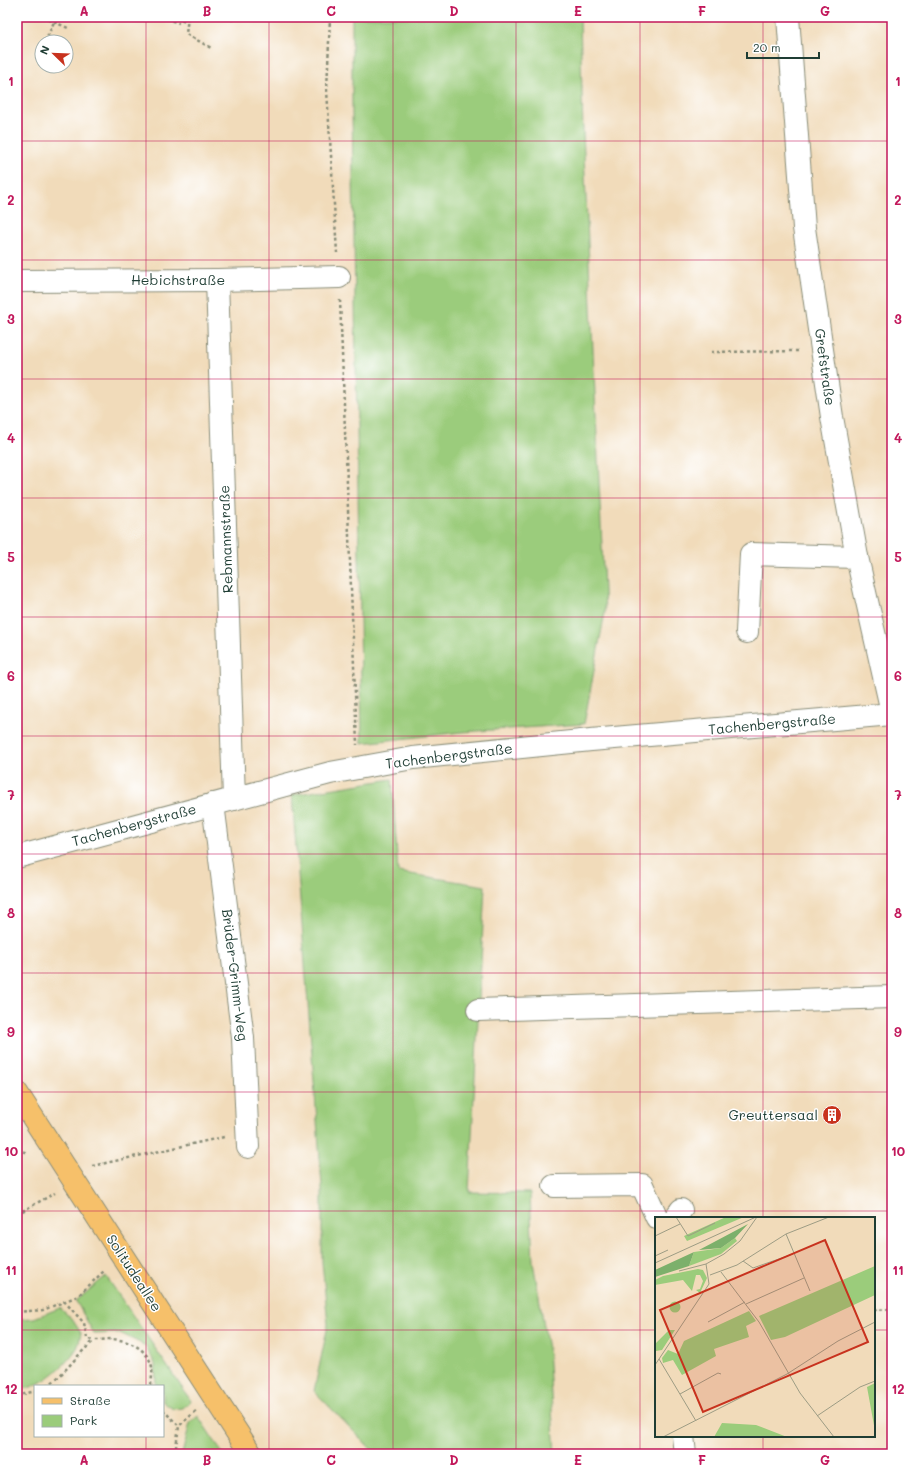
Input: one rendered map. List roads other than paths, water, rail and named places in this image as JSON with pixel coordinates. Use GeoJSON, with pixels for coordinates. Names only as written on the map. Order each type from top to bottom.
{"type":"FeatureCollection","features":[{"type":"Feature","properties":{"kind":"main road","name":"Solitudeallee"},"geometry":{"type":"LineString","coordinates":[[17,1093],[251,1454]]}},
{"type":"Feature","properties":{"kind":"street","name":"Grefstraße"},"geometry":{"type":"LineString","coordinates":[[788,17],[804,228],[822,350],[857,557],[892,713]]}},
{"type":"Feature","properties":{"kind":"street","name":"Hebichstraße"},"geometry":{"type":"LineString","coordinates":[[17,281],[217,280],[339,277]]}},
{"type":"Feature","properties":{"kind":"street","name":"Rebmannstraße"},"geometry":{"type":"LineString","coordinates":[[217,280],[234,799]]}},
{"type":"Feature","properties":{"kind":"street"},"geometry":{"type":"LineString","coordinates":[[747,632],[751,554],[857,557]]}},
{"type":"Feature","properties":{"kind":"street","name":"Tachenbergstraße"},"geometry":{"type":"LineString","coordinates":[[17,857],[330,773],[413,758],[591,740],[892,713]]}},
{"type":"Feature","properties":{"kind":"street","name":"Brüder-Grimm-Weg"},"geometry":{"type":"LineString","coordinates":[[213,804],[243,1038],[248,1139]]}},
{"type":"Feature","properties":{"kind":"street"},"geometry":{"type":"LineString","coordinates":[[478,1010],[892,997]]}},
{"type":"Feature","properties":{"kind":"street"},"geometry":{"type":"LineString","coordinates":[[554,1186],[642,1185],[657,1217]]}},
{"type":"Feature","properties":{"kind":"street"},"geometry":{"type":"LineString","coordinates":[[683,1437],[685,1454]]}},
{"type":"Feature","properties":{"kind":"place","name":"Greuttersaal"},"geometry":{"type":"Point","coordinates":[832,1115]}}]}
